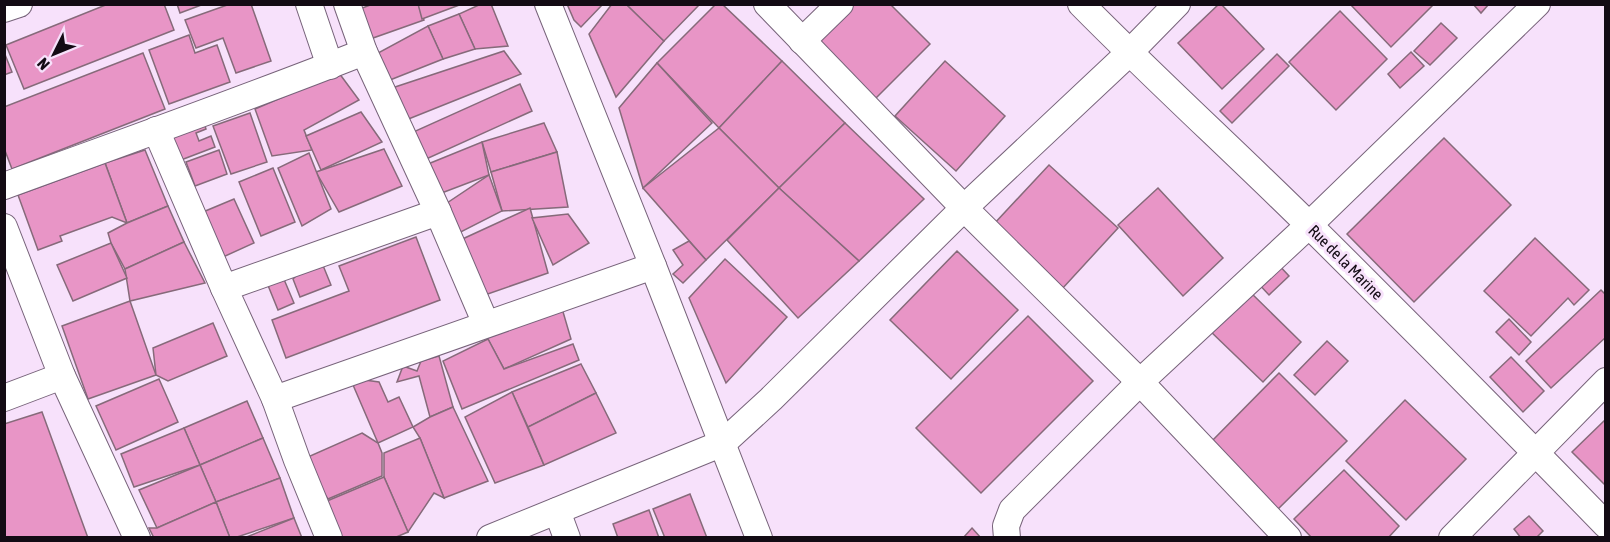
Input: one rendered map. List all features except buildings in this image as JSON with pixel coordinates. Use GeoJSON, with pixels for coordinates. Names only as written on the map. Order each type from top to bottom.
{"type":"FeatureCollection","features":[{"type":"Feature","properties":{"kind":"street"},"geometry":{"type":"LineString","coordinates":[[4,9],[19,4]]}},
{"type":"Feature","properties":{"kind":"street"},"geometry":{"type":"LineString","coordinates":[[309,4],[330,66]]}},
{"type":"Feature","properties":{"kind":"street"},"geometry":{"type":"LineString","coordinates":[[347,4],[364,52],[438,212],[486,324]]}},
{"type":"Feature","properties":{"kind":"street"},"geometry":{"type":"LineString","coordinates":[[548,4],[759,537]]}},
{"type":"Feature","properties":{"kind":"street"},"geometry":{"type":"LineString","coordinates":[[766,4],[964,208],[1140,382],[1288,537]]}},
{"type":"Feature","properties":{"kind":"street"},"geometry":{"type":"LineString","coordinates":[[802,41],[840,4]]}},
{"type":"Feature","properties":{"kind":"street","name":"Rue de la Marine"},"geometry":{"type":"LineString","coordinates":[[1082,4],[1129,53],[1309,225],[1605,525]]}},
{"type":"Feature","properties":{"kind":"street"},"geometry":{"type":"LineString","coordinates":[[490,537],[723,443],[771,399],[964,208],[1129,53],[1177,4]]}},
{"type":"Feature","properties":{"kind":"street"},"geometry":{"type":"LineString","coordinates":[[1008,537],[1006,526],[1012,510],[1140,382],[1309,225],[1537,4]]}},
{"type":"Feature","properties":{"kind":"street"},"geometry":{"type":"LineString","coordinates":[[4,186],[248,98],[364,52]]}},
{"type":"Feature","properties":{"kind":"street"},"geometry":{"type":"LineString","coordinates":[[156,130],[275,399],[329,537]]}},
{"type":"Feature","properties":{"kind":"street"},"geometry":{"type":"LineString","coordinates":[[224,288],[438,212]]}},
{"type":"Feature","properties":{"kind":"street"},"geometry":{"type":"LineString","coordinates":[[4,227],[62,376],[137,537]]}},
{"type":"Feature","properties":{"kind":"street"},"geometry":{"type":"LineString","coordinates":[[275,399],[653,266]]}},
{"type":"Feature","properties":{"kind":"street"},"geometry":{"type":"LineString","coordinates":[[4,398],[62,376]]}},
{"type":"Feature","properties":{"kind":"street"},"geometry":{"type":"LineString","coordinates":[[1452,537],[1605,381]]}},
{"type":"Feature","properties":{"kind":"street"},"geometry":{"type":"LineString","coordinates":[[557,511],[567,537]]}}]}
